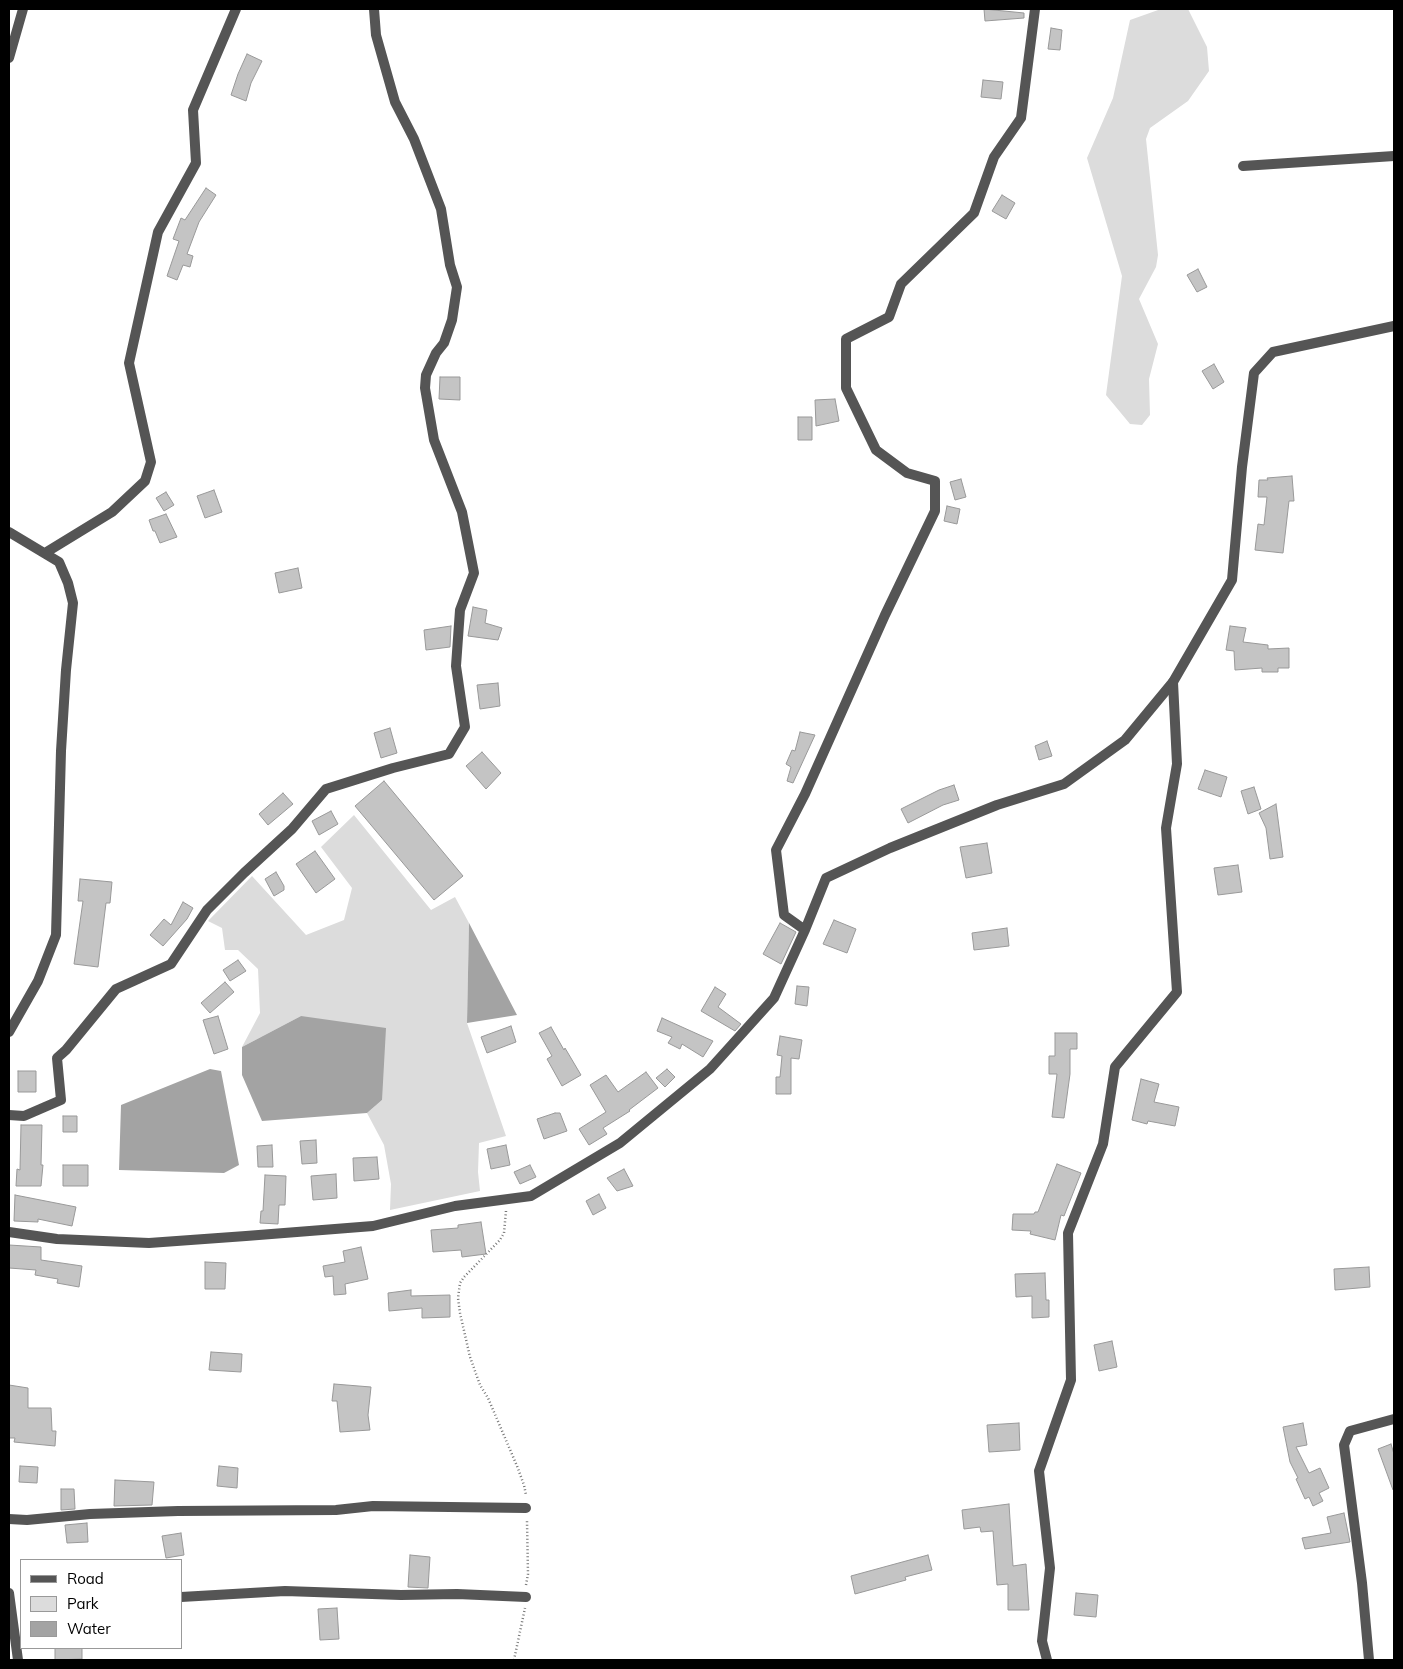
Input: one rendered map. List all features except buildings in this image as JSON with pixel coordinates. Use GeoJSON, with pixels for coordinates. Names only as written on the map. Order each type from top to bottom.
{"type":"FeatureCollection","features":[{"type":"Feature","properties":{"kind":"street"},"geometry":{"type":"LineString","coordinates":[[9,58],[23,9]]}},
{"type":"Feature","properties":{"kind":"street"},"geometry":{"type":"LineString","coordinates":[[45,552],[112,512],[145,481],[151,462],[129,364],[158,232],[196,163],[193,110],[236,9]]}},
{"type":"Feature","properties":{"kind":"street"},"geometry":{"type":"LineString","coordinates":[[9,1116],[24,1116],[61,1100],[57,1058],[66,1050],[116,989],[171,964],[207,910],[292,829],[326,790],[393,768],[449,754],[465,727],[456,666],[460,610],[474,573],[462,512],[434,440],[425,388],[426,375],[436,353],[444,343],[452,320],[457,287],[450,265],[441,209],[414,140],[395,102],[376,35],[374,9]]}},
{"type":"Feature","properties":{"kind":"street"},"geometry":{"type":"LineString","coordinates":[[805,930],[784,915],[776,850],[805,794],[934,511],[935,481],[908,473],[876,450],[846,388],[846,339],[888,317],[902,284],[974,213],[994,157],[1021,118],[1035,9]]}},
{"type":"Feature","properties":{"kind":"street"},"geometry":{"type":"LineString","coordinates":[[1243,166],[1394,156]]}},
{"type":"Feature","properties":{"kind":"street"},"geometry":{"type":"LineString","coordinates":[[9,1232],[57,1239],[159,1242],[373,1226],[455,1206],[530,1196],[620,1143],[710,1069],[774,998],[826,878],[890,848],[997,805],[1064,784],[1125,740],[1173,682],[1232,580],[1242,467],[1254,373],[1273,352],[1394,326]]}},
{"type":"Feature","properties":{"kind":"street"},"geometry":{"type":"LineString","coordinates":[[9,532],[60,562],[73,603],[66,670],[61,751],[56,935],[38,981],[9,1032]]}},
{"type":"Feature","properties":{"kind":"street"},"geometry":{"type":"LineString","coordinates":[[1046,1660],[1042,1641],[1050,1568],[1039,1471],[1071,1380],[1068,1233],[1103,1144],[1116,1066],[1177,992],[1166,828],[1177,764],[1173,682]]}},
{"type":"Feature","properties":{"kind":"street"},"geometry":{"type":"LineString","coordinates":[[1369,1660],[1362,1583],[1344,1445],[1350,1431],[1394,1419]]}},
{"type":"Feature","properties":{"kind":"street"},"geometry":{"type":"LineString","coordinates":[[9,1519],[27,1520],[90,1514],[186,1510],[336,1510],[373,1506],[526,1508]]}},
{"type":"Feature","properties":{"kind":"street"},"geometry":{"type":"LineString","coordinates":[[182,1597],[285,1591],[526,1597]]}},
{"type":"Feature","properties":{"kind":"street"},"geometry":{"type":"LineString","coordinates":[[9,1594],[16,1605],[18,1660]]}},
{"type":"Feature","properties":{"kind":"path"},"geometry":{"type":"LineString","coordinates":[[506,1199],[504,1233],[493,1248],[464,1277],[460,1283],[458,1298],[470,1357],[480,1386],[502,1431],[524,1485],[528,1553],[526,1603],[514,1660]]}},
{"type":"Feature","properties":{"kind":"green space"},"geometry":{"type":"Polygon","coordinates":[[[1161,9],[1188,9],[1207,47],[1209,71],[1188,101],[1150,128],[1146,139],[1158,255],[1156,267],[1139,299],[1158,344],[1149,379],[1150,415],[1142,425],[1130,424],[1106,395],[1122,276],[1087,158],[1113,98],[1130,20],[1161,9]]]}},
{"type":"Feature","properties":{"kind":"green space"},"geometry":{"type":"Polygon","coordinates":[[[354,815],[431,910],[455,897],[469,923],[467,1023],[506,1136],[479,1143],[478,1172],[480,1191],[390,1210],[391,1184],[384,1145],[367,1113],[382,1100],[301,1016],[242,1047],[260,1013],[258,969],[238,950],[225,950],[222,928],[208,921],[252,876],[306,935],[344,920],[352,888],[321,847],[354,815]]]}},
{"type":"Feature","properties":{"kind":"water"},"geometry":{"type":"Polygon","coordinates":[[[469,923],[517,1015],[467,1023],[469,923]]]}},
{"type":"Feature","properties":{"kind":"water"},"geometry":{"type":"Polygon","coordinates":[[[301,1016],[386,1028],[382,1100],[367,1113],[262,1121],[242,1075],[242,1047],[301,1016]]]}},
{"type":"Feature","properties":{"kind":"water"},"geometry":{"type":"Polygon","coordinates":[[[210,1069],[221,1071],[239,1165],[224,1173],[119,1170],[121,1105],[210,1069]]]}}]}
